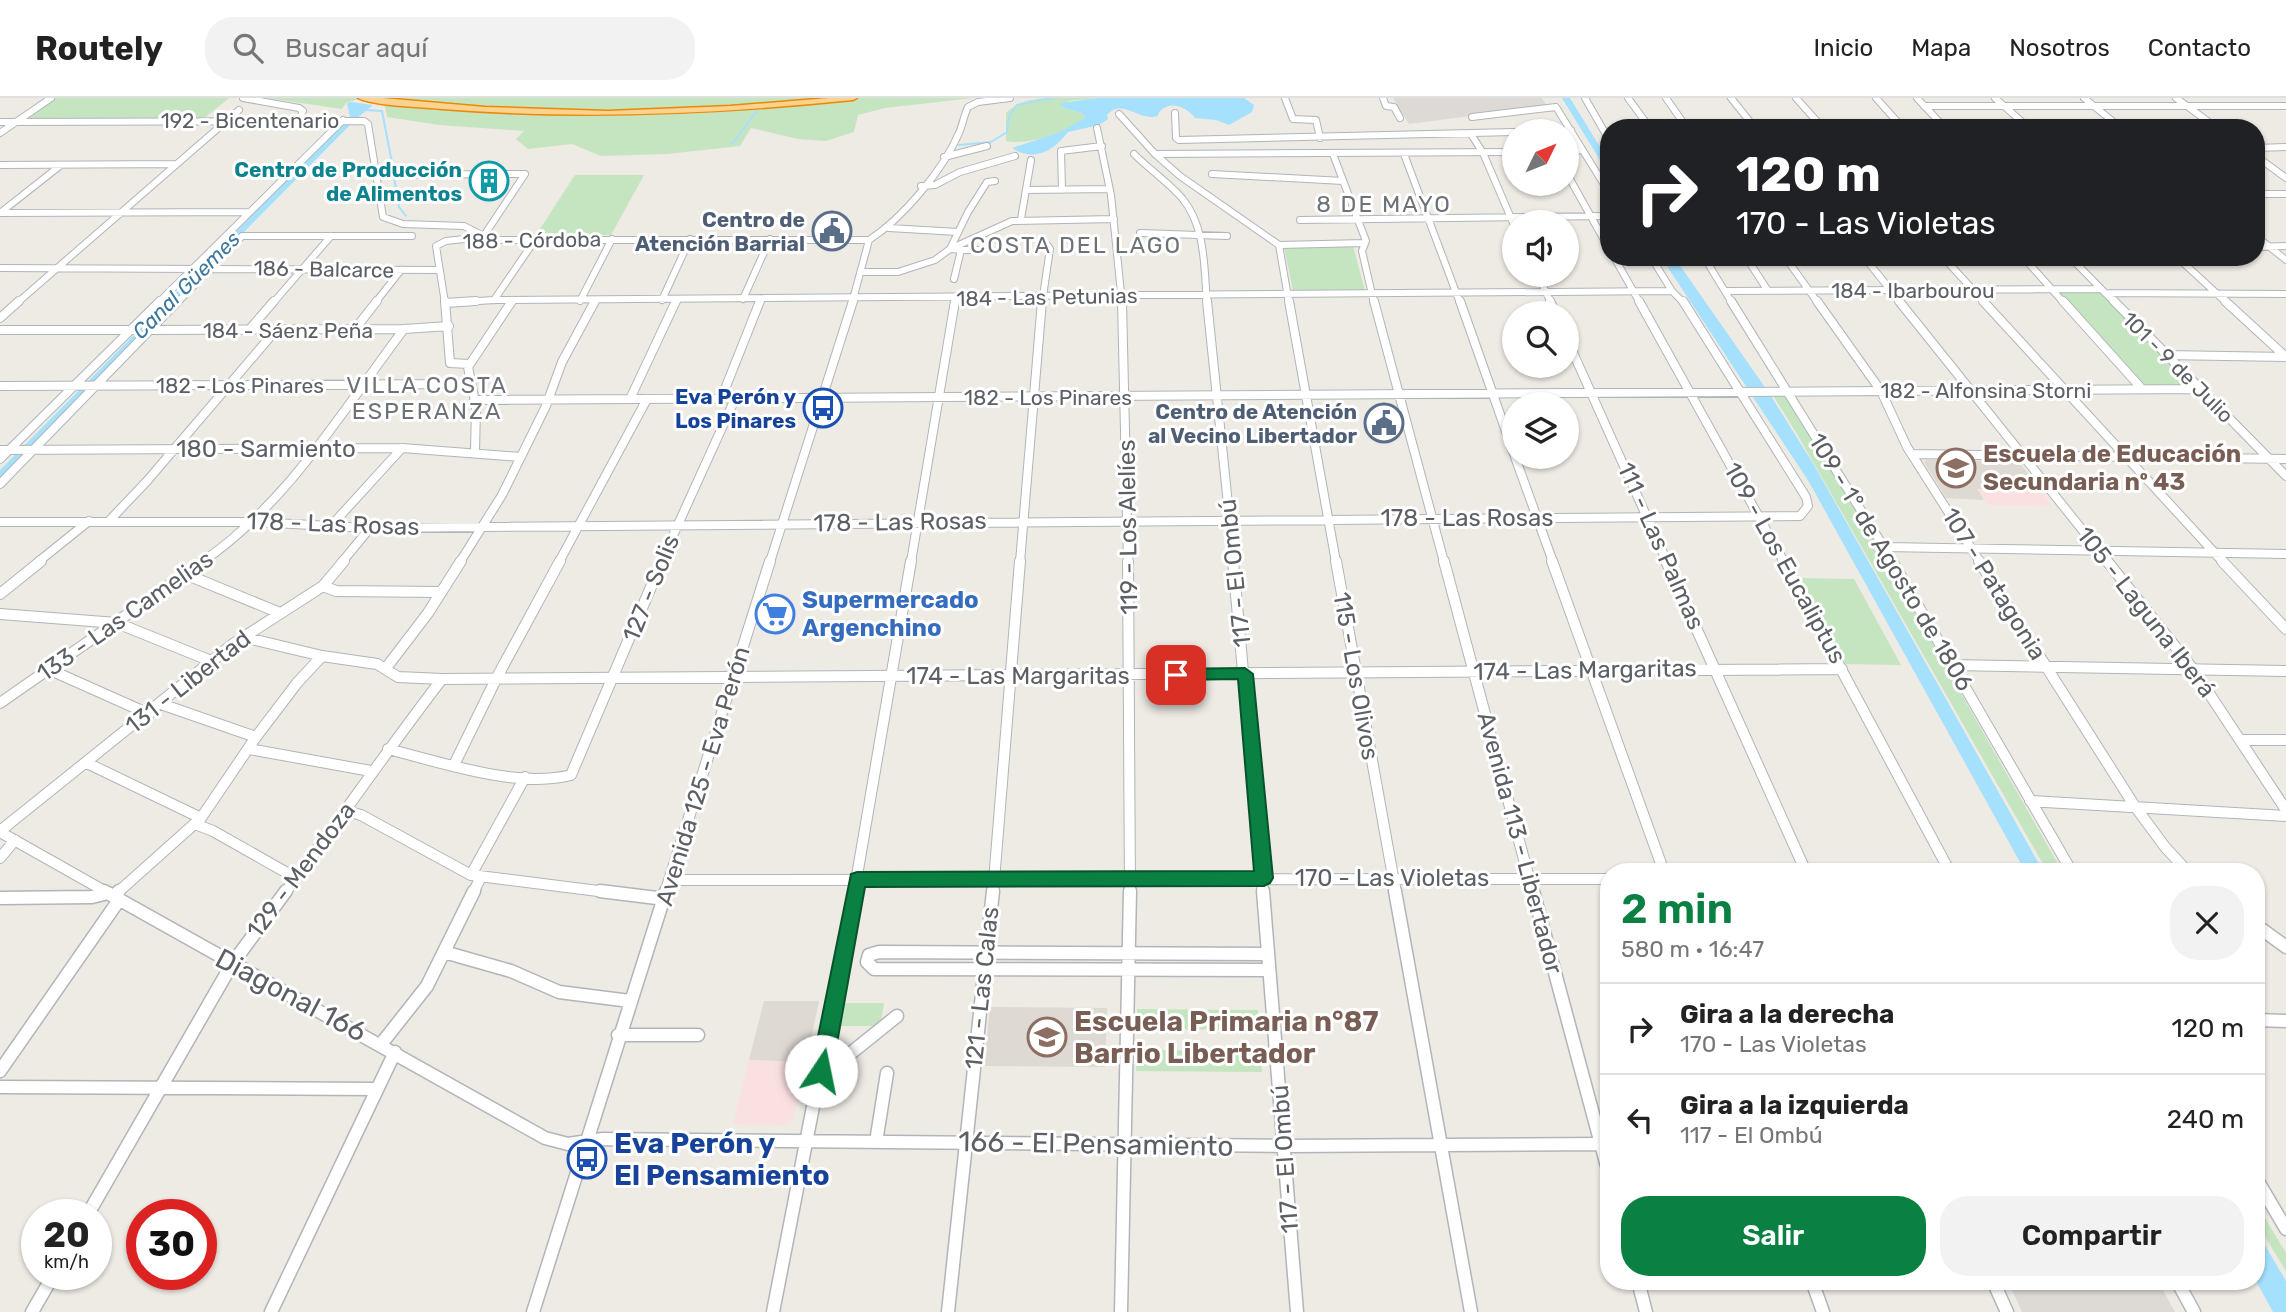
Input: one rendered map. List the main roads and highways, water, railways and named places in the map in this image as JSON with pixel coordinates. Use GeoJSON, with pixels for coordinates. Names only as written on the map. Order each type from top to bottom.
{"type":"FeatureCollection","features":[{"type":"Feature","properties":{"kind":"highway"},"geometry":{"type":"LineString","coordinates":[[362,98],[502,112],[611,114],[723,110],[853,98]]}},
{"type":"Feature","properties":{"kind":"highway"},"geometry":{"type":"LineString","coordinates":[[404,98],[508,106],[628,108],[803,98]]}},
{"type":"Feature","properties":{"kind":"highway"},"geometry":{"type":"LineString","coordinates":[[628,108],[756,98]]}},
{"type":"Feature","properties":{"kind":"water"},"geometry":{"type":"Polygon","coordinates":[[[1097,98],[1244,98],[1254,105],[1252,112],[1229,125],[1216,120],[1195,118],[1175,106],[1166,107],[1158,116],[1153,117],[1118,109],[1107,115],[1108,119],[1099,125],[1068,132],[1057,144],[1043,152],[1028,154],[1012,148],[1060,132],[1085,118],[1082,113],[1061,107],[1061,103],[1097,98]]]}},
{"type":"Feature","properties":{"kind":"water"},"geometry":{"type":"Polygon","coordinates":[[[1562,98],[1570,98],[1600,147],[1600,160],[1579,126],[1579,119],[1575,119],[1562,98]]]}},
{"type":"Feature","properties":{"kind":"water","name":"Canal Güemes"},"geometry":{"type":"Polygon","coordinates":[[[347,103],[373,105],[357,118],[0,478],[0,470],[350,117],[347,103]]]}},
{"type":"Feature","properties":{"kind":"water"},"geometry":{"type":"Polygon","coordinates":[[[1667,266],[1680,266],[1771,396],[1814,465],[2038,863],[2021,863],[1809,482],[1667,266]]]}},
{"type":"Feature","properties":{"kind":"water"},"geometry":{"type":"Polygon","coordinates":[[[2265,1245],[2286,1281],[2286,1312],[2273,1312],[2261,1290],[2265,1290],[2265,1245]]]}},
{"type":"Feature","properties":{"kind":"waterway"},"geometry":{"type":"LineString","coordinates":[[959,145],[991,142],[1007,132],[1009,117],[1017,105],[1053,98]]}},
{"type":"Feature","properties":{"kind":"waterway"},"geometry":{"type":"LineString","coordinates":[[365,110],[382,111],[394,173]]}},
{"type":"Feature","properties":{"kind":"waterway"},"geometry":{"type":"LineString","coordinates":[[732,144],[757,111]]}},
{"type":"Feature","properties":{"kind":"waterway"},"geometry":{"type":"LineString","coordinates":[[394,177],[399,207],[406,216]]}},
{"type":"Feature","properties":{"kind":"place","name":"Centro de Producción de Alimentos"},"geometry":{"type":"Point","coordinates":[489,181]}},
{"type":"Feature","properties":{"kind":"place","name":"Centro de Atención Barrial"},"geometry":{"type":"Point","coordinates":[832,231]}},
{"type":"Feature","properties":{"kind":"place","name":"Eva Perón y Los Pinares"},"geometry":{"type":"Point","coordinates":[823,408]}},
{"type":"Feature","properties":{"kind":"place","name":"Centro de Atención al Vecino Libertador"},"geometry":{"type":"Point","coordinates":[1384,423]}},
{"type":"Feature","properties":{"kind":"place","name":"Escuela de Educación Secundaria nº 43"},"geometry":{"type":"Point","coordinates":[1956,468]}},
{"type":"Feature","properties":{"kind":"place","name":"Supermercado Argenchino"},"geometry":{"type":"Point","coordinates":[775,614]}},
{"type":"Feature","properties":{"kind":"place","name":"Escuela Primaria n°87 Barrio Libertador"},"geometry":{"type":"Point","coordinates":[1047,1037]}},
{"type":"Feature","properties":{"kind":"place","name":"Eva Perón y El Pensamiento"},"geometry":{"type":"Point","coordinates":[587,1159]}},
{"type":"Feature","properties":{"kind":"district","name":"8 DE MAYO"},"geometry":{"type":"Point","coordinates":[1384,204]}},
{"type":"Feature","properties":{"kind":"district","name":"COSTA DEL LAGO"},"geometry":{"type":"Point","coordinates":[1076,245]}},
{"type":"Feature","properties":{"kind":"district","name":"VILLA COSTA ESPERANZA"},"geometry":{"type":"Point","coordinates":[427,398]}}]}
